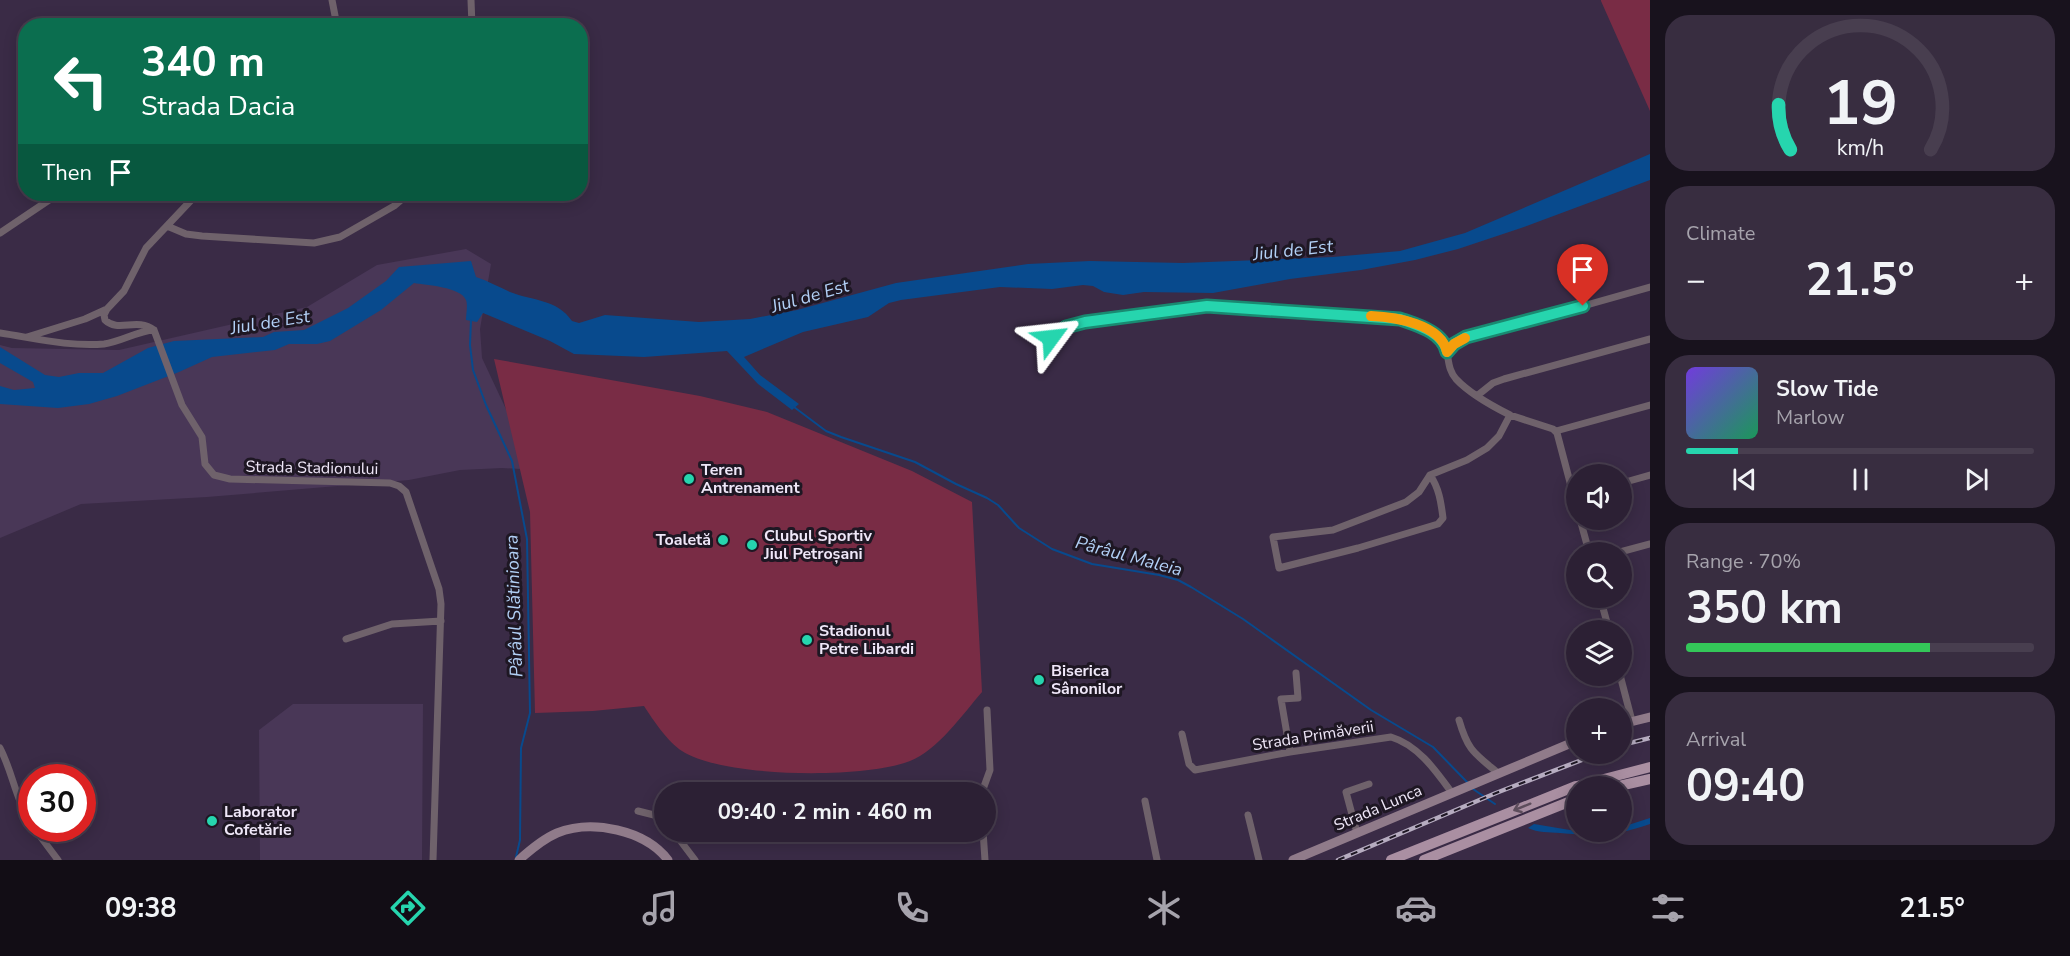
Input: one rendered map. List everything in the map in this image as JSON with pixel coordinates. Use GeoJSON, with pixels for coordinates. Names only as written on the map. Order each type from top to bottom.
{"type":"FeatureCollection","features":[{"type":"Feature","properties":{"kind":"main road"},"geometry":{"type":"LineString","coordinates":[[1632,721],[1650,717]]}},
{"type":"Feature","properties":{"kind":"main road","name":"Strada Lunca"},"geometry":{"type":"LineString","coordinates":[[1293,860],[1566,745]]}},
{"type":"Feature","properties":{"kind":"main road"},"geometry":{"type":"LineString","coordinates":[[1615,776],[1650,767]]}},
{"type":"Feature","properties":{"kind":"main road"},"geometry":{"type":"LineString","coordinates":[[1632,783],[1650,779]]}},
{"type":"Feature","properties":{"kind":"main road"},"geometry":{"type":"LineString","coordinates":[[1390,860],[1566,790]]}},
{"type":"Feature","properties":{"kind":"main road"},"geometry":{"type":"LineString","coordinates":[[1420,848],[1425,860],[1566,804]]}},
{"type":"Feature","properties":{"kind":"main road"},"geometry":{"type":"LineString","coordinates":[[1490,819],[1494,831]]}},
{"type":"Feature","properties":{"kind":"main road"},"geometry":{"type":"LineString","coordinates":[[522,857],[556,834],[568,830],[595,828],[623,832],[649,842],[668,860]]}},
{"type":"Feature","properties":{"kind":"main road"},"geometry":{"type":"LineString","coordinates":[[1452,834],[1457,846]]}},
{"type":"Feature","properties":{"kind":"street"},"geometry":{"type":"LineString","coordinates":[[332,0],[335,18]]}},
{"type":"Feature","properties":{"kind":"street"},"geometry":{"type":"LineString","coordinates":[[471,0],[472,18]]}},
{"type":"Feature","properties":{"kind":"street"},"geometry":{"type":"LineString","coordinates":[[0,233],[48,201]]}},
{"type":"Feature","properties":{"kind":"street"},"geometry":{"type":"LineString","coordinates":[[24,338],[85,319],[106,309],[124,291],[146,248],[190,201]]}},
{"type":"Feature","properties":{"kind":"street"},"geometry":{"type":"LineString","coordinates":[[167,226],[186,234],[202,236],[314,243],[340,237],[400,201]]}},
{"type":"Feature","properties":{"kind":"street"},"geometry":{"type":"LineString","coordinates":[[1447,352],[1454,344],[1466,337],[1650,287]]}},
{"type":"Feature","properties":{"kind":"street"},"geometry":{"type":"LineString","coordinates":[[1051,338],[1066,327],[1085,322],[1207,306],[1400,319],[1439,337],[1446,346],[1448,362],[1455,378],[1478,395],[1510,415],[1556,431],[1650,405]]}},
{"type":"Feature","properties":{"kind":"street"},"geometry":{"type":"LineString","coordinates":[[106,309],[104,315],[108,324],[113,326],[140,324],[154,330]]}},
{"type":"Feature","properties":{"kind":"street"},"geometry":{"type":"LineString","coordinates":[[0,333],[57,343],[103,344],[154,330]]}},
{"type":"Feature","properties":{"kind":"street","name":"Strada Stadionului"},"geometry":{"type":"LineString","coordinates":[[154,330],[187,415],[202,437],[205,464],[219,477],[390,483],[406,492],[439,589],[441,621],[433,860]]}},
{"type":"Feature","properties":{"kind":"street"},"geometry":{"type":"LineString","coordinates":[[1478,395],[1493,382],[1504,378],[1650,339]]}},
{"type":"Feature","properties":{"kind":"street"},"geometry":{"type":"LineString","coordinates":[[1430,475],[1440,495],[1443,518],[1438,525],[1279,568],[1273,537],[1321,532],[1355,523],[1406,502],[1419,492],[1430,475],[1467,460],[1487,448],[1498,436],[1510,415]]}},
{"type":"Feature","properties":{"kind":"street"},"geometry":{"type":"LineString","coordinates":[[1556,431],[1566,465]]}},
{"type":"Feature","properties":{"kind":"street"},"geometry":{"type":"LineString","coordinates":[[1632,480],[1650,475]]}},
{"type":"Feature","properties":{"kind":"street"},"geometry":{"type":"LineString","coordinates":[[1632,549],[1650,544]]}},
{"type":"Feature","properties":{"kind":"street"},"geometry":{"type":"LineString","coordinates":[[346,639],[392,624],[441,621]]}},
{"type":"Feature","properties":{"kind":"street"},"geometry":{"type":"LineString","coordinates":[[1290,752],[1281,699],[1298,698],[1296,673]]}},
{"type":"Feature","properties":{"kind":"street"},"geometry":{"type":"LineString","coordinates":[[986,782],[990,770],[987,710]]}},
{"type":"Feature","properties":{"kind":"street"},"geometry":{"type":"LineString","coordinates":[[1459,720],[1470,750],[1497,773]]}},
{"type":"Feature","properties":{"kind":"street","name":"Strada Primăverii"},"geometry":{"type":"LineString","coordinates":[[1182,734],[1189,764],[1195,770],[1290,752],[1391,738],[1401,740],[1430,764],[1452,793]]}},
{"type":"Feature","properties":{"kind":"street"},"geometry":{"type":"LineString","coordinates":[[0,748],[7,762],[18,799]]}},
{"type":"Feature","properties":{"kind":"street"},"geometry":{"type":"LineString","coordinates":[[1357,833],[1346,792],[1369,784]]}},
{"type":"Feature","properties":{"kind":"street"},"geometry":{"type":"LineString","coordinates":[[1145,801],[1157,860]]}},
{"type":"Feature","properties":{"kind":"street"},"geometry":{"type":"LineString","coordinates":[[638,811],[654,815]]}},
{"type":"Feature","properties":{"kind":"street"},"geometry":{"type":"LineString","coordinates":[[1248,816],[1259,860]]}},
{"type":"Feature","properties":{"kind":"street"},"geometry":{"type":"LineString","coordinates":[[44,842],[58,860]]}},
{"type":"Feature","properties":{"kind":"street"},"geometry":{"type":"LineString","coordinates":[[681,842],[695,860]]}},
{"type":"Feature","properties":{"kind":"street"},"geometry":{"type":"LineString","coordinates":[[984,842],[985,860]]}},
{"type":"Feature","properties":{"kind":"shaded area"},"geometry":{"type":"Polygon","coordinates":[[[1650,0],[1650,111],[1601,1],[1650,0]]]}},
{"type":"Feature","properties":{"kind":"shaded area"},"geometry":{"type":"Polygon","coordinates":[[[466,249],[491,264],[480,329],[482,358],[519,437],[521,469],[460,470],[409,480],[207,497],[81,504],[0,538],[0,345],[12,348],[119,350],[307,307],[377,265],[466,249]]]}},
{"type":"Feature","properties":{"kind":"shaded area","name":"Clubul Sportiv Jiul Petroșani"},"geometry":{"type":"Polygon","coordinates":[[[494,359],[700,396],[767,412],[912,471],[972,502],[982,692],[940,741],[920,756],[889,767],[829,773],[760,771],[702,760],[682,751],[671,742],[644,706],[535,713],[530,512],[494,359]]]}},
{"type":"Feature","properties":{"kind":"shaded area"},"geometry":{"type":"Polygon","coordinates":[[[293,704],[423,704],[422,860],[260,860],[259,730],[293,704]]]}},
{"type":"Feature","properties":{"kind":"water"},"geometry":{"type":"Polygon","coordinates":[[[1650,154],[1650,180],[1521,228],[1458,249],[1415,260],[1213,293],[1144,292],[1123,295],[1083,285],[1052,289],[1000,287],[889,303],[868,317],[803,332],[744,357],[760,375],[799,404],[792,410],[758,384],[727,351],[644,357],[574,354],[550,341],[483,313],[477,322],[466,320],[467,302],[463,296],[451,289],[414,283],[381,310],[330,341],[317,344],[289,344],[275,350],[212,357],[117,396],[89,404],[58,408],[0,404],[0,386],[14,390],[35,388],[33,382],[0,363],[0,347],[45,375],[59,377],[79,373],[103,373],[148,348],[174,341],[263,337],[274,332],[304,330],[348,308],[386,281],[399,267],[471,261],[476,277],[510,292],[559,308],[572,321],[579,323],[605,315],[699,322],[750,319],[797,310],[896,283],[1028,264],[1090,261],[1183,263],[1333,257],[1400,251],[1465,233],[1650,154]]]}},
{"type":"Feature","properties":{"kind":"water"},"geometry":{"type":"Polygon","coordinates":[[[1650,818],[1650,824],[1632,829],[1632,824],[1650,818]]]}},
{"type":"Feature","properties":{"kind":"water"},"geometry":{"type":"Polygon","coordinates":[[[1534,824],[1566,829],[1566,834],[1528,828],[1534,824]]]}},
{"type":"Feature","properties":{"kind":"waterway","name":"Pârâul Slătinioara"},"geometry":{"type":"LineString","coordinates":[[471,320],[470,345],[473,370],[486,405],[512,461],[527,539],[530,713],[521,748],[520,840],[516,857]]}},
{"type":"Feature","properties":{"kind":"waterway","name":"Pârâul Maleia"},"geometry":{"type":"LineString","coordinates":[[794,407],[826,431],[915,462],[987,498],[998,505],[1019,528],[1052,549],[1092,564],[1159,575],[1178,580],[1191,587],[1243,619],[1371,710],[1433,747],[1467,782]]}},
{"type":"Feature","properties":{"kind":"waterway","name":"Pârâul Maleia"},"geometry":{"type":"LineString","coordinates":[[1473,789],[1495,804]]}},
{"type":"Feature","properties":{"kind":"railway"},"geometry":{"type":"LineString","coordinates":[[1632,742],[1650,738]]}},
{"type":"Feature","properties":{"kind":"railway"},"geometry":{"type":"LineString","coordinates":[[1338,860],[1496,793],[1571,764]]}},
{"type":"Feature","properties":{"kind":"slow traffic"},"geometry":{"type":"LineString","coordinates":[[1371,316],[1414,323],[1439,337],[1446,346],[1447,352],[1454,344],[1465,338]]}},
{"type":"Feature","properties":{"kind":"place","name":"Teren Antrenament"},"geometry":{"type":"Point","coordinates":[689,479]}},
{"type":"Feature","properties":{"kind":"place","name":"Toaletă"},"geometry":{"type":"Point","coordinates":[723,540]}},
{"type":"Feature","properties":{"kind":"place","name":"Clubul Sportiv Jiul Petroșani"},"geometry":{"type":"Point","coordinates":[752,545]}},
{"type":"Feature","properties":{"kind":"place","name":"Stadionul Petre Libardi"},"geometry":{"type":"Point","coordinates":[807,640]}},
{"type":"Feature","properties":{"kind":"place","name":"Biserica Sânonilor"},"geometry":{"type":"Point","coordinates":[1039,680]}},
{"type":"Feature","properties":{"kind":"place","name":"Laborator Cofetărie"},"geometry":{"type":"Point","coordinates":[212,821]}},
{"type":"Feature","properties":{"kind":"route"},"geometry":{"type":"LineString","coordinates":[[1051,338],[1066,327],[1085,322],[1207,306],[1400,319],[1414,323],[1439,337],[1446,346],[1447,352],[1454,344],[1466,337],[1583,306]]}},
{"type":"Feature","properties":{"kind":"water label","name":"Jiul de Est"},"geometry":{"type":"Point","coordinates":[1293,250]}},
{"type":"Feature","properties":{"kind":"water label","name":"Jiul de Est"},"geometry":{"type":"Point","coordinates":[810,296]}},
{"type":"Feature","properties":{"kind":"water label","name":"Jiul de Est"},"geometry":{"type":"Point","coordinates":[270,322]}}]}
